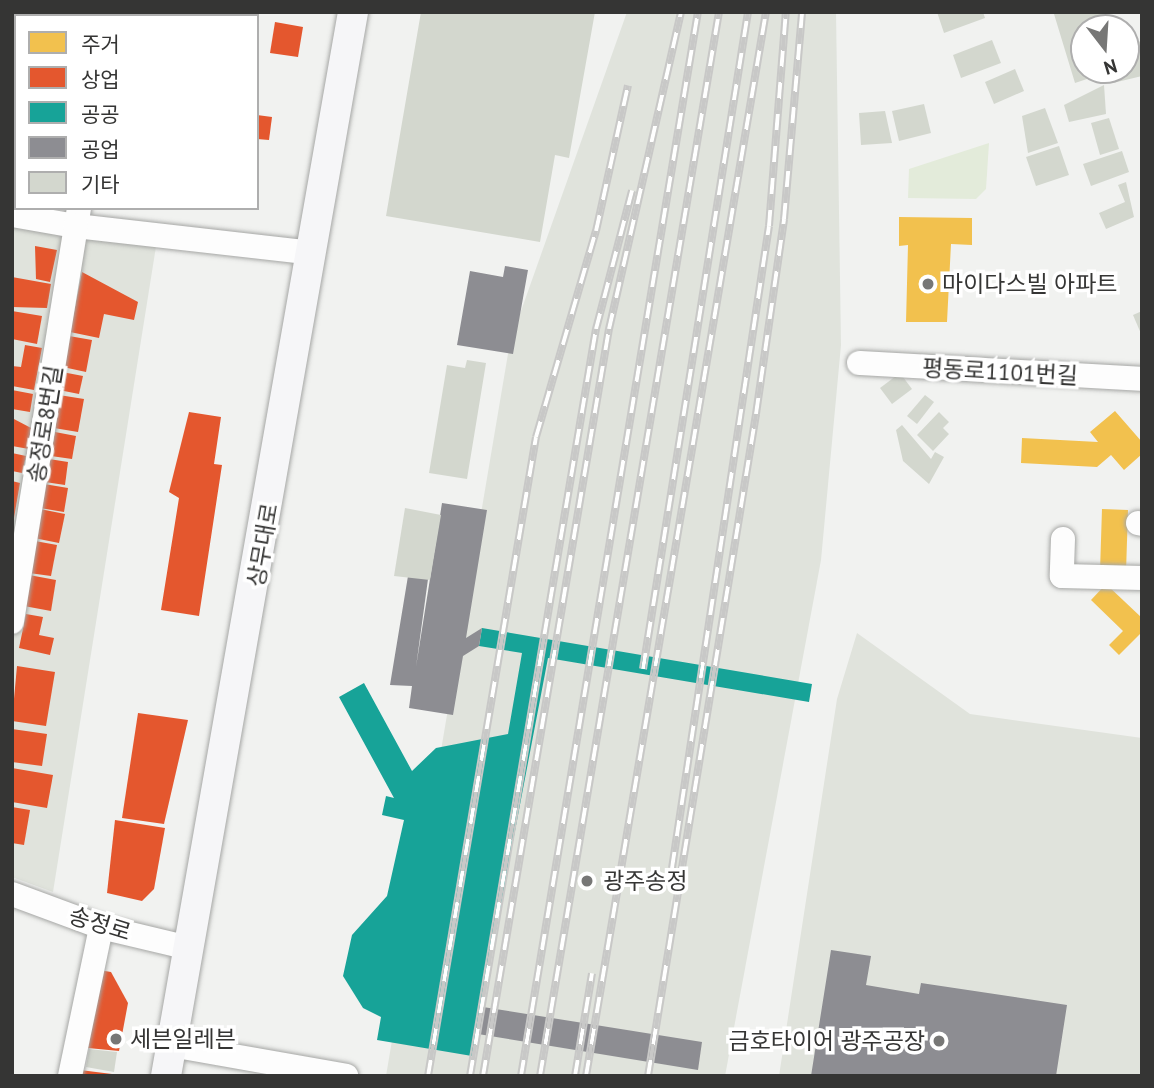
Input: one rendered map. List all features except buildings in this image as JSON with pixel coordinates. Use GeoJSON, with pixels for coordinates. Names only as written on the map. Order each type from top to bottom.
{"type":"FeatureCollection","features":[{"type":"Feature","properties":{"kind":"main road","name":"상무대로"},"geometry":{"type":"LineString","coordinates":[[166,1076],[313,253],[353,12]]}},
{"type":"Feature","properties":{"kind":"street"},"geometry":{"type":"LineString","coordinates":[[12,215],[78,217],[313,253]]}},
{"type":"Feature","properties":{"kind":"street","name":"송정로8번길"},"geometry":{"type":"LineString","coordinates":[[12,622],[78,217]]}},
{"type":"Feature","properties":{"kind":"street","name":"평동로1101번길"},"geometry":{"type":"LineString","coordinates":[[859,363],[1142,379]]}},
{"type":"Feature","properties":{"kind":"street"},"geometry":{"type":"LineString","coordinates":[[1063,539],[1062,576],[1142,578]]}},
{"type":"Feature","properties":{"kind":"street","name":"송정로"},"geometry":{"type":"LineString","coordinates":[[12,894],[101,927],[189,947]]}},
{"type":"Feature","properties":{"kind":"street"},"geometry":{"type":"LineString","coordinates":[[70,1076],[101,927]]}},
{"type":"Feature","properties":{"kind":"street"},"geometry":{"type":"LineString","coordinates":[[171,1045],[346,1076]]}},
{"type":"Feature","properties":{"kind":"shaded area"},"geometry":{"type":"Polygon","coordinates":[[[627,12],[836,12],[841,345],[821,560],[725,1076],[386,1076],[510,342],[627,12]]]}},
{"type":"Feature","properties":{"kind":"shaded area"},"geometry":{"type":"Polygon","coordinates":[[[12,208],[158,234],[53,892],[12,877],[12,208]]]}},
{"type":"Feature","properties":{"kind":"shaded area","name":"금호타이어 광주공장"},"geometry":{"type":"Polygon","coordinates":[[[857,633],[970,714],[1142,738],[1142,1076],[779,1076],[837,699],[857,633]]]}},
{"type":"Feature","properties":{"kind":"green space"},"geometry":{"type":"Polygon","coordinates":[[[989,143],[986,189],[976,199],[908,198],[909,169],[989,143]]]}},
{"type":"Feature","properties":{"kind":"railway"},"geometry":{"type":"LineString","coordinates":[[483,1076],[609,329],[681,12]]}},
{"type":"Feature","properties":{"kind":"railway"},"geometry":{"type":"LineString","coordinates":[[521,1076],[698,12]]}},
{"type":"Feature","properties":{"kind":"railway"},"geometry":{"type":"LineString","coordinates":[[540,1076],[719,12]]}},
{"type":"Feature","properties":{"kind":"railway"},"geometry":{"type":"LineString","coordinates":[[643,669],[748,12]]}},
{"type":"Feature","properties":{"kind":"railway"},"geometry":{"type":"LineString","coordinates":[[586,1076],[766,12]]}},
{"type":"Feature","properties":{"kind":"railway"},"geometry":{"type":"LineString","coordinates":[[672,868],[769,226],[786,12]]}},
{"type":"Feature","properties":{"kind":"railway"},"geometry":{"type":"LineString","coordinates":[[648,1076],[756,414],[784,219],[802,12]]}},
{"type":"Feature","properties":{"kind":"railway"},"geometry":{"type":"LineString","coordinates":[[428,1076],[536,437],[596,231],[628,85]]}},
{"type":"Feature","properties":{"kind":"railway"},"geometry":{"type":"LineString","coordinates":[[470,1076],[596,329],[632,191]]}},
{"type":"Feature","properties":{"kind":"railway"},"geometry":{"type":"LineString","coordinates":[[575,1076],[592,973]]}},
{"type":"Feature","properties":{"kind":"place","name":"마이다스빌 아파트"},"geometry":{"type":"Point","coordinates":[928,284]}},
{"type":"Feature","properties":{"kind":"place","name":"광주송정"},"geometry":{"type":"Point","coordinates":[587,881]}},
{"type":"Feature","properties":{"kind":"place","name":"세븐일레븐"},"geometry":{"type":"Point","coordinates":[116,1039]}},
{"type":"Feature","properties":{"kind":"place","name":"금호타이어 광주공장"},"geometry":{"type":"Point","coordinates":[939,1041]}}]}
